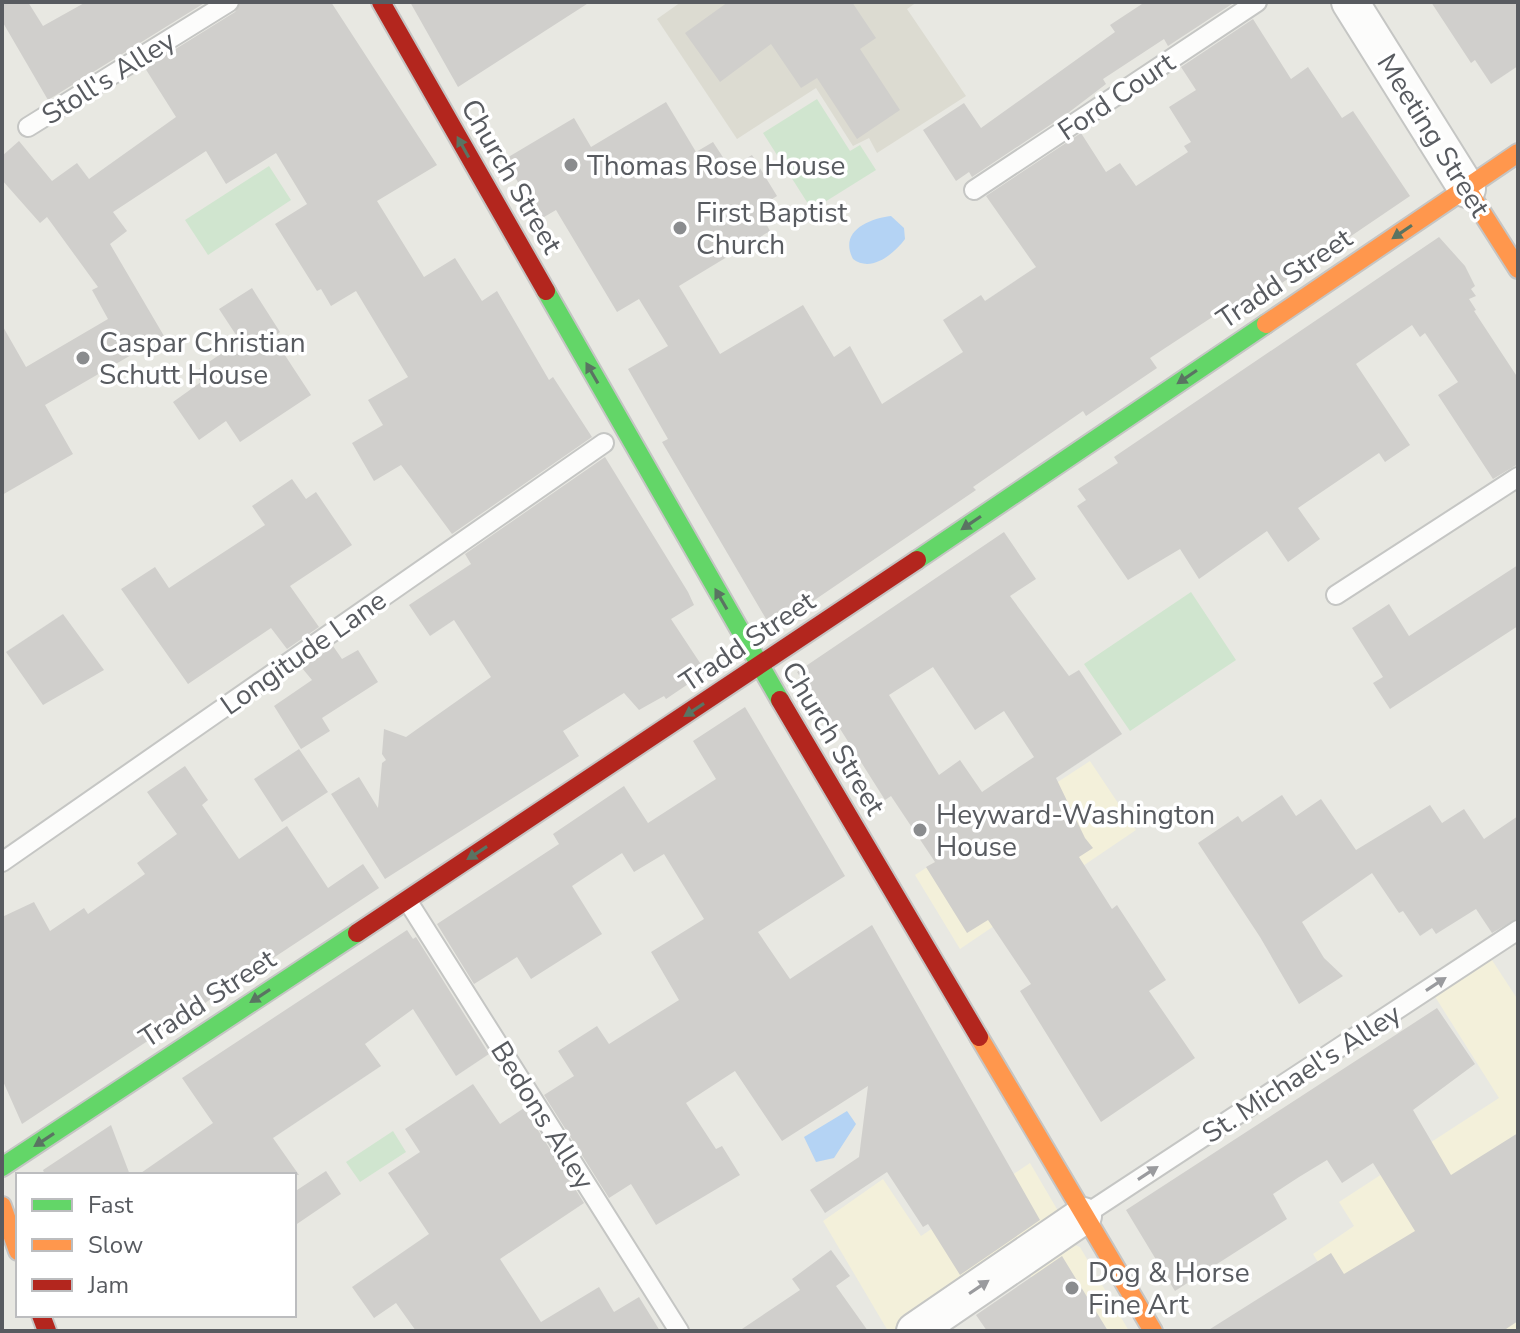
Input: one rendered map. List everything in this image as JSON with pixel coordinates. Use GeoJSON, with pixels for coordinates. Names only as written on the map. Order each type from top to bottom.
{"type":"FeatureCollection","features":[{"type":"Feature","properties":{"kind":"street","name":"Church Street"},"geometry":{"type":"LineString","coordinates":[[381,2],[760,667],[1153,1331]]}},
{"type":"Feature","properties":{"kind":"street","name":"Meeting Street"},"geometry":{"type":"LineString","coordinates":[[1350,2],[1518,269]]}},
{"type":"Feature","properties":{"kind":"street","name":"Tradd Street"},"geometry":{"type":"LineString","coordinates":[[2,1167],[760,667],[1518,153]]}},
{"type":"Feature","properties":{"kind":"street"},"geometry":{"type":"LineString","coordinates":[[2,1206],[16,1245]]}},
{"type":"Feature","properties":{"kind":"street"},"geometry":{"type":"LineString","coordinates":[[915,1331],[1083,1216]]}},
{"type":"Feature","properties":{"kind":"lane","name":"Stoll's Alley"},"geometry":{"type":"LineString","coordinates":[[28,127],[229,2]]}},
{"type":"Feature","properties":{"kind":"lane","name":"Ford Court"},"geometry":{"type":"LineString","coordinates":[[974,190],[1257,2]]}},
{"type":"Feature","properties":{"kind":"lane","name":"Longitude Lane"},"geometry":{"type":"LineString","coordinates":[[2,862],[604,443]]}},
{"type":"Feature","properties":{"kind":"lane"},"geometry":{"type":"LineString","coordinates":[[1336,595],[1518,477]]}},
{"type":"Feature","properties":{"kind":"lane","name":"Bedons Alley"},"geometry":{"type":"LineString","coordinates":[[407,900],[679,1331]]}},
{"type":"Feature","properties":{"kind":"lane","name":"St. Michael's Alley"},"geometry":{"type":"LineString","coordinates":[[1083,1216],[1518,930]]}},
{"type":"Feature","properties":{"kind":"shaded area"},"geometry":{"type":"Polygon","coordinates":[[[681,2],[917,2],[907,9],[966,96],[877,153],[869,138],[853,146],[816,88],[737,139],[657,19],[681,2]]]}},
{"type":"Feature","properties":{"kind":"shaded area"},"geometry":{"type":"Polygon","coordinates":[[[1090,761],[1136,830],[960,949],[915,875],[1090,761]]]}},
{"type":"Feature","properties":{"kind":"shaded area"},"geometry":{"type":"Polygon","coordinates":[[[1490,957],[1518,1000],[1518,1331],[1275,1331],[1337,1293],[1313,1254],[1354,1226],[1339,1202],[1499,1098],[1434,995],[1490,957]]]}},
{"type":"Feature","properties":{"kind":"shaded area"},"geometry":{"type":"Polygon","coordinates":[[[1030,1163],[1061,1216],[900,1331],[888,1331],[823,1221],[883,1179],[921,1236],[1030,1163]]]}},
{"type":"Feature","properties":{"kind":"shaded area"},"geometry":{"type":"Polygon","coordinates":[[[1067,1242],[1080,1247],[1129,1331],[1068,1331],[1025,1268],[1067,1242]]]}},
{"type":"Feature","properties":{"kind":"green space"},"geometry":{"type":"Polygon","coordinates":[[[817,99],[850,151],[860,145],[876,170],[812,210],[763,133],[817,99]]]}},
{"type":"Feature","properties":{"kind":"green space"},"geometry":{"type":"Polygon","coordinates":[[[269,166],[291,200],[208,255],[185,220],[269,166]]]}},
{"type":"Feature","properties":{"kind":"green space"},"geometry":{"type":"Polygon","coordinates":[[[1191,592],[1236,660],[1130,731],[1084,664],[1191,592]]]}},
{"type":"Feature","properties":{"kind":"green space"},"geometry":{"type":"Polygon","coordinates":[[[393,1131],[406,1152],[360,1182],[346,1162],[393,1131]]]}},
{"type":"Feature","properties":{"kind":"water"},"geometry":{"type":"Polygon","coordinates":[[[891,216],[904,228],[905,239],[900,245],[874,263],[860,263],[853,259],[850,241],[858,228],[891,216]]]}},
{"type":"Feature","properties":{"kind":"water"},"geometry":{"type":"Polygon","coordinates":[[[847,1111],[856,1124],[834,1158],[816,1162],[804,1137],[847,1111]]]}},
{"type":"Feature","properties":{"kind":"building"},"geometry":{"type":"Polygon","coordinates":[[[2,2],[28,2],[43,26],[86,2],[206,2],[48,100],[2,21],[2,2]]]}},
{"type":"Feature","properties":{"kind":"building"},"geometry":{"type":"Polygon","coordinates":[[[241,2],[331,2],[437,165],[377,201],[424,277],[455,258],[482,301],[497,291],[549,380],[553,377],[592,437],[452,534],[401,465],[374,481],[352,443],[383,425],[368,400],[408,377],[356,291],[331,306],[321,289],[317,291],[275,224],[307,204],[276,153],[226,184],[206,151],[113,212],[127,231],[110,244],[164,336],[45,405],[73,454],[2,495],[2,325],[26,367],[108,319],[92,290],[98,287],[47,217],[40,223],[2,180],[2,156],[19,141],[52,181],[77,163],[89,179],[176,117],[145,68],[235,12],[241,2]]]}},
{"type":"Feature","properties":{"kind":"building"},"geometry":{"type":"Polygon","coordinates":[[[410,2],[590,2],[458,87],[410,2]]]}},
{"type":"Feature","properties":{"kind":"building"},"geometry":{"type":"Polygon","coordinates":[[[728,2],[852,2],[876,38],[860,49],[900,110],[857,139],[817,78],[801,88],[771,44],[720,82],[685,33],[728,2]]]}},
{"type":"Feature","properties":{"kind":"building"},"geometry":{"type":"Polygon","coordinates":[[[1145,2],[1235,2],[1168,46],[1164,39],[1103,79],[1106,84],[1068,113],[972,177],[969,172],[956,181],[923,130],[964,103],[981,128],[1115,32],[1110,25],[1145,2]]]}},
{"type":"Feature","properties":{"kind":"building"},"geometry":{"type":"Polygon","coordinates":[[[1431,2],[1518,2],[1518,66],[1491,84],[1475,60],[1471,63],[1431,2]]]}},
{"type":"Feature","properties":{"kind":"building"},"geometry":{"type":"Polygon","coordinates":[[[1253,19],[1291,79],[1308,67],[1342,118],[1353,111],[1410,196],[1226,321],[1220,312],[1150,358],[1157,368],[1086,416],[1083,411],[973,487],[976,490],[772,629],[662,442],[668,439],[628,369],[668,346],[639,299],[617,312],[556,210],[539,220],[505,159],[574,118],[591,147],[666,102],[696,152],[713,142],[730,168],[752,155],[777,196],[758,208],[770,231],[679,286],[720,354],[803,305],[834,357],[850,346],[882,404],[963,352],[943,320],[981,295],[985,301],[1036,267],[986,196],[1081,133],[1106,172],[1120,163],[1136,186],[1188,152],[1184,146],[1191,142],[1169,107],[1196,90],[1181,67],[1253,19]]]}},
{"type":"Feature","properties":{"kind":"building"},"geometry":{"type":"Polygon","coordinates":[[[1439,237],[1465,266],[1475,286],[1471,289],[1476,296],[1469,299],[1474,311],[1518,378],[1518,464],[1493,479],[1438,395],[1458,382],[1425,333],[1420,337],[1412,325],[1356,364],[1410,445],[1385,462],[1379,453],[1298,508],[1320,539],[1288,562],[1267,531],[1199,579],[1180,549],[1128,580],[1077,506],[1086,500],[1078,489],[1118,463],[1114,457],[1439,237]]]}},
{"type":"Feature","properties":{"kind":"building"},"geometry":{"type":"Polygon","coordinates":[[[252,288],[280,332],[273,337],[311,395],[240,442],[226,421],[199,440],[173,402],[201,382],[194,372],[240,341],[219,309],[252,288]]]}},
{"type":"Feature","properties":{"kind":"building"},"geometry":{"type":"Polygon","coordinates":[[[605,457],[688,592],[694,605],[671,619],[706,672],[666,699],[664,696],[639,710],[624,693],[563,731],[579,756],[385,879],[331,794],[359,777],[378,808],[382,763],[386,760],[382,754],[384,729],[406,737],[491,677],[454,620],[430,636],[409,605],[471,564],[465,554],[605,457]]]}},
{"type":"Feature","properties":{"kind":"building"},"geometry":{"type":"Polygon","coordinates":[[[292,479],[306,499],[316,492],[352,545],[290,586],[319,627],[287,649],[271,628],[188,684],[121,589],[155,567],[169,588],[265,525],[252,506],[292,479]]]}},
{"type":"Feature","properties":{"kind":"building"},"geometry":{"type":"Polygon","coordinates":[[[1004,532],[1036,579],[1010,596],[1069,676],[1079,670],[1122,734],[1056,778],[1093,848],[1079,857],[1112,909],[1117,905],[1166,980],[1149,991],[1195,1058],[1101,1122],[1020,991],[1031,984],[988,920],[967,933],[926,867],[935,862],[891,796],[885,800],[837,724],[832,727],[797,672],[1004,532]],[[933,667],[889,695],[939,775],[960,760],[982,792],[1034,757],[1004,711],[975,730],[933,667]]]}},
{"type":"Feature","properties":{"kind":"building"},"geometry":{"type":"Polygon","coordinates":[[[1518,565],[1518,626],[1390,709],[1373,683],[1383,677],[1352,628],[1389,604],[1409,636],[1518,565]]]}},
{"type":"Feature","properties":{"kind":"building"},"geometry":{"type":"Polygon","coordinates":[[[63,614],[104,670],[43,705],[6,652],[63,614]]]}},
{"type":"Feature","properties":{"kind":"building"},"geometry":{"type":"Polygon","coordinates":[[[333,646],[342,659],[358,650],[378,682],[322,718],[330,731],[301,749],[274,706],[312,680],[302,668],[333,646]]]}},
{"type":"Feature","properties":{"kind":"building"},"geometry":{"type":"Polygon","coordinates":[[[745,707],[845,876],[758,932],[790,979],[872,925],[1040,1220],[960,1275],[928,1224],[923,1227],[887,1172],[825,1213],[810,1190],[859,1157],[868,1086],[782,1141],[735,1071],[686,1103],[716,1149],[722,1146],[740,1175],[656,1225],[631,1184],[609,1198],[544,1095],[574,1076],[558,1051],[597,1026],[609,1044],[679,1000],[651,952],[704,919],[664,854],[634,872],[622,853],[572,886],[602,934],[531,979],[517,957],[474,984],[437,924],[559,844],[553,834],[624,786],[648,823],[716,779],[693,741],[745,707]]]}},
{"type":"Feature","properties":{"kind":"building"},"geometry":{"type":"Polygon","coordinates":[[[299,749],[328,792],[282,822],[254,779],[299,749]]]}},
{"type":"Feature","properties":{"kind":"building"},"geometry":{"type":"Polygon","coordinates":[[[185,766],[208,800],[202,805],[239,859],[287,826],[328,888],[363,864],[379,888],[22,1124],[2,1079],[2,917],[34,902],[50,931],[84,908],[88,914],[145,874],[137,863],[177,834],[147,792],[185,766]]]}},
{"type":"Feature","properties":{"kind":"building"},"geometry":{"type":"Polygon","coordinates":[[[1282,795],[1296,816],[1321,799],[1356,850],[1430,805],[1442,823],[1464,809],[1484,839],[1518,816],[1518,918],[1492,933],[1476,909],[1436,934],[1432,928],[1420,936],[1403,911],[1399,913],[1372,873],[1302,922],[1324,958],[1343,976],[1299,1004],[1260,937],[1198,843],[1238,816],[1242,822],[1282,795]]]}},
{"type":"Feature","properties":{"kind":"building"},"geometry":{"type":"Polygon","coordinates":[[[407,930],[413,939],[416,937],[489,1054],[456,1076],[413,1009],[365,1044],[381,1066],[273,1138],[299,1175],[141,1173],[213,1123],[182,1078],[407,930]]]}},
{"type":"Feature","properties":{"kind":"building"},"geometry":{"type":"Polygon","coordinates":[[[1437,1008],[1475,1064],[1413,1110],[1451,1175],[1518,1133],[1518,1321],[1503,1331],[1207,1331],[1331,1253],[1344,1274],[1415,1231],[1373,1163],[1342,1183],[1327,1160],[1299,1177],[1273,1194],[1287,1219],[1175,1291],[1126,1210],[1437,1008]]]}},
{"type":"Feature","properties":{"kind":"building"},"geometry":{"type":"Polygon","coordinates":[[[473,1084],[500,1124],[524,1108],[584,1203],[500,1259],[541,1322],[599,1287],[614,1312],[639,1297],[660,1331],[416,1331],[396,1303],[374,1318],[352,1287],[429,1234],[388,1173],[420,1152],[405,1129],[473,1084]]]}},
{"type":"Feature","properties":{"kind":"building"},"geometry":{"type":"Polygon","coordinates":[[[111,1125],[129,1173],[44,1173],[43,1170],[111,1125]]]}},
{"type":"Feature","properties":{"kind":"building"},"geometry":{"type":"Polygon","coordinates":[[[326,1171],[341,1194],[296,1225],[296,1191],[326,1171]]]}},
{"type":"Feature","properties":{"kind":"building"},"geometry":{"type":"Polygon","coordinates":[[[831,1250],[850,1276],[836,1286],[868,1331],[739,1331],[800,1290],[792,1279],[831,1250]]]}},
{"type":"Feature","properties":{"kind":"building"},"geometry":{"type":"Polygon","coordinates":[[[1062,1256],[1108,1331],[987,1331],[976,1315],[1062,1256]]]}},
{"type":"Feature","properties":{"kind":"traffic: fast"},"geometry":{"type":"LineString","coordinates":[[546,291],[780,700]]}},
{"type":"Feature","properties":{"kind":"traffic: fast"},"geometry":{"type":"LineString","coordinates":[[917,560],[1266,324]]}},
{"type":"Feature","properties":{"kind":"traffic: fast"},"geometry":{"type":"LineString","coordinates":[[2,1167],[357,933]]}},
{"type":"Feature","properties":{"kind":"traffic: slow"},"geometry":{"type":"LineString","coordinates":[[1266,324],[1518,153]]}},
{"type":"Feature","properties":{"kind":"traffic: slow"},"geometry":{"type":"LineString","coordinates":[[1467,189],[1518,269]]}},
{"type":"Feature","properties":{"kind":"traffic: slow"},"geometry":{"type":"LineString","coordinates":[[979,1037],[1153,1331]]}},
{"type":"Feature","properties":{"kind":"traffic: slow"},"geometry":{"type":"LineString","coordinates":[[2,1206],[16,1245]]}},
{"type":"Feature","properties":{"kind":"traffic: jam"},"geometry":{"type":"LineString","coordinates":[[381,2],[546,291]]}},
{"type":"Feature","properties":{"kind":"traffic: jam"},"geometry":{"type":"LineString","coordinates":[[357,933],[917,560]]}},
{"type":"Feature","properties":{"kind":"traffic: jam"},"geometry":{"type":"LineString","coordinates":[[780,700],[979,1037]]}},
{"type":"Feature","properties":{"kind":"traffic: jam"},"geometry":{"type":"LineString","coordinates":[[42,1317],[47,1331]]}},
{"type":"Feature","properties":{"kind":"place","name":"Thomas Rose House"},"geometry":{"type":"Point","coordinates":[571,165]}},
{"type":"Feature","properties":{"kind":"place","name":"First Baptist Church"},"geometry":{"type":"Point","coordinates":[680,228]}},
{"type":"Feature","properties":{"kind":"place","name":"Caspar Christian Schutt House"},"geometry":{"type":"Point","coordinates":[83,358]}},
{"type":"Feature","properties":{"kind":"place","name":"Heyward-Washington House"},"geometry":{"type":"Point","coordinates":[920,830]}},
{"type":"Feature","properties":{"kind":"place","name":"Dog & Horse Fine Art"},"geometry":{"type":"Point","coordinates":[1072,1288]}}]}
